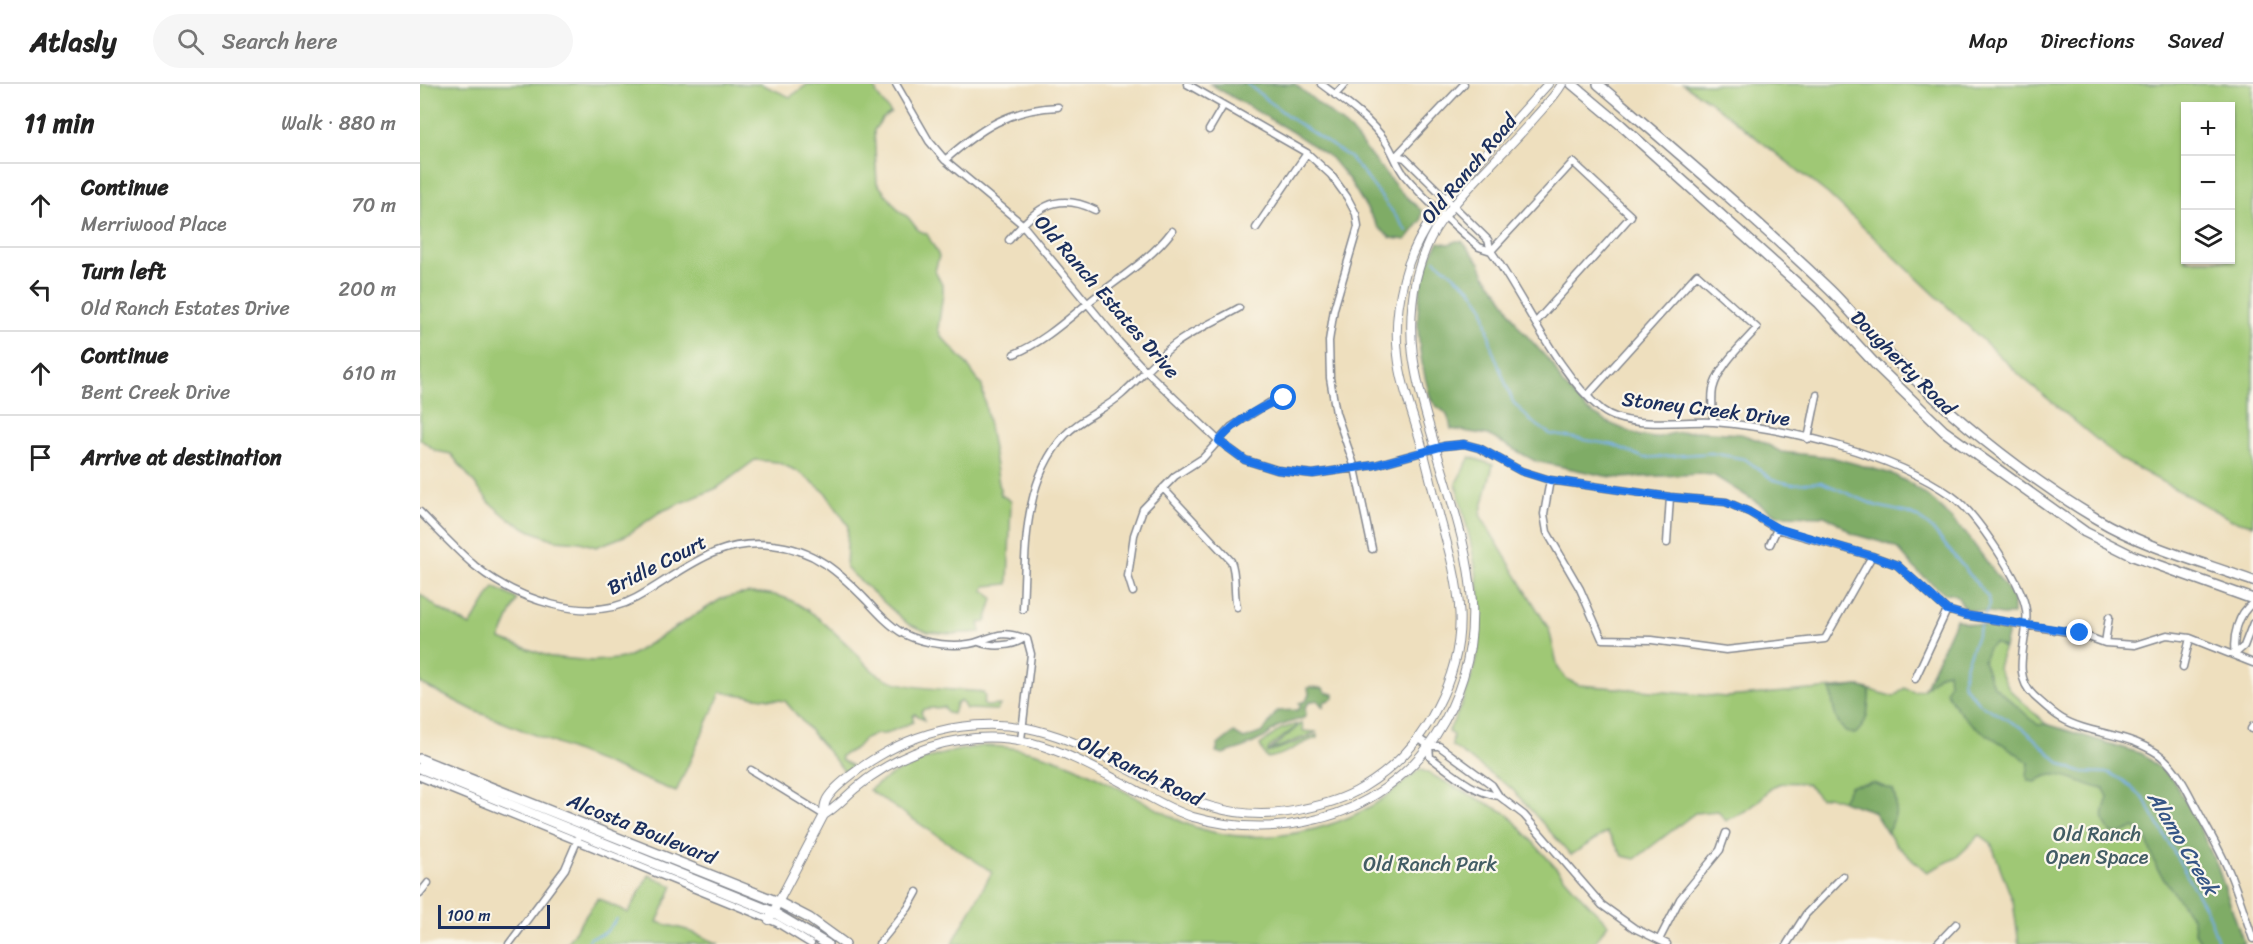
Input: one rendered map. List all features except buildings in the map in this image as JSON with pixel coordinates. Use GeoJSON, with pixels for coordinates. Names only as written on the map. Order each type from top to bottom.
{"type":"FeatureCollection","features":[{"type":"Feature","properties":{"kind":"main road","name":"Dougherty Road"},"geometry":{"type":"LineString","coordinates":[[1572,84],[1621,125],[1819,303],[1876,365],[1944,431],[2085,532],[2133,556],[2253,601]]}},
{"type":"Feature","properties":{"kind":"main road","name":"Dougherty Road"},"geometry":{"type":"LineString","coordinates":[[1598,84],[1773,236],[1831,292],[1890,355],[1957,419],[2097,519],[2141,540],[2253,581]]}},
{"type":"Feature","properties":{"kind":"main road","name":"Alcosta Boulevard"},"geometry":{"type":"LineString","coordinates":[[420,759],[580,833],[771,916],[827,944]]}},
{"type":"Feature","properties":{"kind":"main road","name":"Alcosta Boulevard"},"geometry":{"type":"LineString","coordinates":[[420,768],[580,833],[778,902],[809,918],[845,944]]}},
{"type":"Feature","properties":{"kind":"street","name":"Old Ranch Estates Drive"},"geometry":{"type":"LineString","coordinates":[[896,84],[929,141],[945,160],[1022,224],[1119,342],[1145,370],[1219,441],[1245,460],[1277,470],[1313,474],[1355,468],[1464,444],[1479,448],[1521,471],[1550,480],[1670,497],[1726,502],[1777,528],[1897,565],[1947,610]]}},
{"type":"Feature","properties":{"kind":"street"},"geometry":{"type":"LineString","coordinates":[[1187,84],[1307,153],[1331,175],[1356,214],[1358,227],[1334,309],[1329,341],[1330,378],[1336,413],[1355,468],[1372,549]]}},
{"type":"Feature","properties":{"kind":"street"},"geometry":{"type":"LineString","coordinates":[[1321,84],[1371,124],[1396,156],[1464,84]]}},
{"type":"Feature","properties":{"kind":"street"},"geometry":{"type":"LineString","coordinates":[[1335,95],[1345,84]]}},
{"type":"Feature","properties":{"kind":"street","name":"Old Ranch Road"},"geometry":{"type":"LineString","coordinates":[[771,916],[824,815],[826,799],[865,764],[895,746],[921,735],[948,728],[992,724],[1048,733],[1081,746],[1196,803],[1227,811],[1264,814],[1291,812],[1325,804],[1361,789],[1409,751],[1428,726],[1447,688],[1456,656],[1460,627],[1455,570],[1405,391],[1398,353],[1397,316],[1404,277],[1413,249],[1437,209],[1548,84]]}},
{"type":"Feature","properties":{"kind":"street","name":"Old Ranch Road"},"geometry":{"type":"LineString","coordinates":[[824,815],[836,808],[855,788],[874,774],[901,759],[950,741],[976,738],[1021,740],[1042,744],[1074,757],[1189,816],[1222,824],[1262,828],[1293,825],[1329,817],[1357,805],[1392,783],[1418,759],[1429,746],[1459,695],[1469,660],[1473,628],[1473,596],[1468,564],[1418,387],[1411,350],[1410,316],[1423,255],[1439,223],[1531,122],[1562,84]]}},
{"type":"Feature","properties":{"kind":"street"},"geometry":{"type":"LineString","coordinates":[[1209,130],[1223,106]]}},
{"type":"Feature","properties":{"kind":"street"},"geometry":{"type":"LineString","coordinates":[[945,160],[973,135],[990,124],[1038,108],[1058,107]]}},
{"type":"Feature","properties":{"kind":"street"},"geometry":{"type":"LineString","coordinates":[[1256,228],[1307,153]]}},
{"type":"Feature","properties":{"kind":"street","name":"Stoney Creek Drive"},"geometry":{"type":"LineString","coordinates":[[1491,251],[1479,247],[1437,209],[1404,175],[1397,164],[1396,156],[1405,158],[1488,240],[1491,251],[1566,370],[1587,396],[1605,412],[1631,421],[1713,422],[1808,439],[1885,460],[1952,496],[1973,516],[2018,585],[2025,606],[2027,625],[2021,673],[2024,685],[2062,719],[2137,743],[2161,756],[2186,788],[2228,869],[2253,939]]}},
{"type":"Feature","properties":{"kind":"street"},"geometry":{"type":"LineString","coordinates":[[1491,251],[1574,162],[1631,216],[1536,322]]}},
{"type":"Feature","properties":{"kind":"street"},"geometry":{"type":"LineString","coordinates":[[1009,240],[1038,209],[1053,203],[1081,203],[1095,210]]}},
{"type":"Feature","properties":{"kind":"street"},"geometry":{"type":"LineString","coordinates":[[1014,354],[1030,347],[1161,247],[1172,231]]}},
{"type":"Feature","properties":{"kind":"street"},"geometry":{"type":"LineString","coordinates":[[1587,396],[1697,274],[1757,328],[1729,359],[1717,378],[1713,392],[1713,422]]}},
{"type":"Feature","properties":{"kind":"street"},"geometry":{"type":"LineString","coordinates":[[1023,609],[1029,512],[1036,485],[1048,457],[1066,434],[1090,414],[1120,396],[1174,345],[1239,308]]}},
{"type":"Feature","properties":{"kind":"street"},"geometry":{"type":"LineString","coordinates":[[1808,439],[1817,395]]}},
{"type":"Feature","properties":{"kind":"street"},"geometry":{"type":"LineString","coordinates":[[1133,592],[1128,576],[1134,535],[1143,509],[1175,476],[1203,458],[1231,427],[1269,403],[1284,398]]}},
{"type":"Feature","properties":{"kind":"street"},"geometry":{"type":"LineString","coordinates":[[1550,480],[1544,514],[1547,532],[1580,589],[1602,639],[1652,640],[1726,650],[1825,639],[1872,556]]}},
{"type":"Feature","properties":{"kind":"street"},"geometry":{"type":"LineString","coordinates":[[1162,488],[1231,561],[1236,573],[1234,595],[1237,607]]}},
{"type":"Feature","properties":{"kind":"street"},"geometry":{"type":"LineString","coordinates":[[1667,543],[1670,497]]}},
{"type":"Feature","properties":{"kind":"street","name":"Bridle Court"},"geometry":{"type":"LineString","coordinates":[[420,512],[475,566],[490,576],[531,597],[566,608],[585,611],[611,608],[636,598],[703,556],[734,546],[772,545],[803,552],[831,566],[843,575],[886,620],[903,633],[935,644],[979,642],[991,636],[1010,634],[1018,634],[1030,643],[1031,654],[1021,740]]}},
{"type":"Feature","properties":{"kind":"street"},"geometry":{"type":"LineString","coordinates":[[1770,544],[1777,528]]}},
{"type":"Feature","properties":{"kind":"street"},"geometry":{"type":"LineString","coordinates":[[2235,654],[2232,641],[2246,608],[2253,601]]}},
{"type":"Feature","properties":{"kind":"street"},"geometry":{"type":"LineString","coordinates":[[1915,679],[1947,610],[1964,615],[2080,633],[2105,643],[2135,645],[2167,635],[2190,638],[2253,663]]}},
{"type":"Feature","properties":{"kind":"street"},"geometry":{"type":"LineString","coordinates":[[2105,643],[2109,617]]}},
{"type":"Feature","properties":{"kind":"street"},"geometry":{"type":"LineString","coordinates":[[2235,654],[2244,646],[2253,623]]}},
{"type":"Feature","properties":{"kind":"street"},"geometry":{"type":"LineString","coordinates":[[2183,668],[2190,638]]}},
{"type":"Feature","properties":{"kind":"street"},"geometry":{"type":"LineString","coordinates":[[1418,738],[1429,746],[1439,746],[1492,785],[1500,796],[1524,815],[1602,905],[1634,928],[1667,944]]}},
{"type":"Feature","properties":{"kind":"street"},"geometry":{"type":"LineString","coordinates":[[1429,746],[1430,757],[1462,781],[1486,795],[1500,796]]}},
{"type":"Feature","properties":{"kind":"street"},"geometry":{"type":"LineString","coordinates":[[751,770],[824,815]]}},
{"type":"Feature","properties":{"kind":"street","name":"Alcosta Boulevard"},"geometry":{"type":"LineString","coordinates":[[420,777],[580,833]]}},
{"type":"Feature","properties":{"kind":"street"},"geometry":{"type":"LineString","coordinates":[[509,944],[565,869],[580,833]]}},
{"type":"Feature","properties":{"kind":"street"},"geometry":{"type":"LineString","coordinates":[[1659,940],[1680,899],[1720,850],[1726,833]]}},
{"type":"Feature","properties":{"kind":"street"},"geometry":{"type":"LineString","coordinates":[[1787,944],[1806,914],[1843,876]]}},
{"type":"Feature","properties":{"kind":"street"},"geometry":{"type":"LineString","coordinates":[[420,893],[428,884]]}},
{"type":"Feature","properties":{"kind":"street"},"geometry":{"type":"LineString","coordinates":[[879,944],[908,908],[917,892]]}},
{"type":"Feature","properties":{"kind":"street","name":"Alcosta Boulevard"},"geometry":{"type":"LineString","coordinates":[[771,916],[811,944]]}},
{"type":"Feature","properties":{"kind":"street"},"geometry":{"type":"LineString","coordinates":[[1937,944],[1956,924]]}},
{"type":"Feature","properties":{"kind":"green space"},"geometry":{"type":"Polygon","coordinates":[[[420,84],[761,84],[790,97],[808,84],[874,84],[877,95],[891,113],[883,118],[874,130],[877,183],[900,212],[908,217],[918,230],[927,234],[939,256],[935,271],[943,287],[943,293],[938,329],[941,336],[965,362],[982,386],[1001,495],[1011,501],[1008,584],[986,586],[983,590],[993,599],[986,622],[979,623],[981,632],[952,634],[928,632],[908,624],[846,568],[848,525],[825,492],[799,472],[777,462],[755,460],[717,488],[660,512],[627,535],[596,547],[580,542],[555,540],[509,519],[490,503],[451,454],[436,451],[420,439],[420,84]]]}},
{"type":"Feature","properties":{"kind":"green space"},"geometry":{"type":"Polygon","coordinates":[[[1210,84],[1295,84],[1350,130],[1399,190],[1422,211],[1421,221],[1406,240],[1391,238],[1378,227],[1350,181],[1331,158],[1292,132],[1210,84]]]}},
{"type":"Feature","properties":{"kind":"green space"},"geometry":{"type":"Polygon","coordinates":[[[1683,84],[2253,84],[2253,525],[2232,520],[2120,459],[2023,378],[1828,194],[1708,100],[1683,84]]]}},
{"type":"Feature","properties":{"kind":"green space"},"geometry":{"type":"Polygon","coordinates":[[[1462,241],[1480,263],[1485,275],[1501,295],[1519,327],[1553,365],[1562,383],[1587,410],[1609,423],[1640,436],[1655,438],[1696,431],[1741,434],[1761,441],[1781,452],[1831,457],[1892,474],[1911,484],[1935,502],[1967,535],[2013,597],[2013,615],[1965,609],[1957,596],[1950,593],[1945,594],[1918,572],[1898,549],[1853,534],[1824,516],[1777,515],[1713,475],[1621,478],[1605,476],[1535,461],[1488,435],[1451,429],[1445,412],[1431,399],[1422,364],[1418,310],[1424,273],[1430,257],[1439,242],[1449,244],[1462,241]]]}},
{"type":"Feature","properties":{"kind":"green space","name":"Old Ranch Open Space"},"geometry":{"type":"Polygon","coordinates":[[[1470,457],[1493,465],[1480,515],[1549,629],[1558,668],[1566,679],[1579,685],[1726,697],[1858,686],[1894,697],[1904,688],[1914,692],[1924,689],[1956,619],[1965,623],[2008,631],[1998,668],[2010,690],[2046,724],[2142,754],[2172,779],[2193,814],[2218,868],[2244,944],[2019,944],[2013,902],[1991,843],[1980,835],[1956,858],[1927,872],[1896,845],[1873,811],[1828,796],[1820,798],[1807,784],[1777,785],[1747,810],[1726,821],[1718,811],[1695,813],[1635,859],[1623,856],[1607,832],[1571,855],[1512,789],[1452,746],[1453,735],[1448,732],[1464,698],[1474,667],[1479,637],[1480,609],[1477,580],[1456,483],[1470,457]]]}},
{"type":"Feature","properties":{"kind":"green space"},"geometry":{"type":"Polygon","coordinates":[[[494,587],[517,599],[500,639],[551,657],[592,661],[628,657],[721,599],[762,593],[779,596],[810,611],[870,668],[887,679],[928,688],[983,692],[985,696],[983,704],[986,706],[1000,705],[997,710],[966,709],[961,701],[956,704],[953,714],[947,713],[944,707],[924,709],[921,712],[924,720],[915,714],[913,722],[885,734],[876,734],[863,740],[856,748],[841,756],[841,760],[852,766],[845,772],[785,701],[721,692],[676,792],[475,711],[420,683],[420,594],[438,608],[470,626],[494,587]]]}},
{"type":"Feature","properties":{"kind":"green space"},"geometry":{"type":"Polygon","coordinates":[[[1956,619],[1965,623],[2008,631],[2004,648],[1995,643],[1988,648],[1983,661],[1993,685],[2038,725],[2046,724],[2142,754],[2172,779],[2193,814],[2218,868],[2244,944],[2202,944],[2195,933],[2192,918],[2157,869],[2145,835],[2134,828],[2118,834],[2110,832],[2103,815],[2108,797],[2104,789],[2052,775],[2036,782],[2029,781],[2027,775],[2029,763],[1972,724],[1954,704],[1946,691],[1949,683],[1948,672],[1940,674],[1924,689],[1956,619]]]}},
{"type":"Feature","properties":{"kind":"green space"},"geometry":{"type":"Polygon","coordinates":[[[1858,686],[1870,690],[1866,719],[1855,734],[1843,729],[1839,723],[1831,690],[1858,686]]]}},
{"type":"Feature","properties":{"kind":"green space"},"geometry":{"type":"Polygon","coordinates":[[[1310,687],[1323,688],[1325,692],[1334,694],[1334,698],[1324,702],[1323,707],[1317,700],[1310,702],[1305,707],[1304,718],[1279,726],[1265,737],[1245,747],[1223,754],[1216,752],[1218,745],[1232,734],[1244,739],[1263,732],[1277,711],[1297,710],[1301,707],[1299,703],[1306,701],[1310,687]]]}},
{"type":"Feature","properties":{"kind":"green space"},"geometry":{"type":"Polygon","coordinates":[[[1302,723],[1303,731],[1317,732],[1269,751],[1302,723]]]}},
{"type":"Feature","properties":{"kind":"green space"},"geometry":{"type":"Polygon","coordinates":[[[1297,724],[1269,748],[1267,753],[1317,735],[1317,738],[1279,755],[1266,758],[1260,745],[1281,729],[1297,724]]]}},
{"type":"Feature","properties":{"kind":"green space","name":"Old Ranch Park"},"geometry":{"type":"Polygon","coordinates":[[[983,746],[1035,752],[1059,760],[1107,782],[1176,819],[1224,834],[1250,836],[1276,836],[1302,832],[1351,816],[1379,801],[1420,769],[1508,814],[1608,924],[1593,944],[952,944],[992,872],[869,790],[923,760],[983,746]]]}},
{"type":"Feature","properties":{"kind":"green space"},"geometry":{"type":"Polygon","coordinates":[[[1873,783],[1893,790],[1895,796],[1896,812],[1887,833],[1873,811],[1842,801],[1850,786],[1873,783]]]}},
{"type":"Feature","properties":{"kind":"green space"},"geometry":{"type":"Polygon","coordinates":[[[649,875],[673,886],[657,922],[687,930],[719,944],[566,944],[598,898],[628,913],[649,875]]]}},
{"type":"Feature","properties":{"kind":"waterway","name":"Alamo Creek"},"geometry":{"type":"LineString","coordinates":[[1247,84],[1293,120],[1349,157],[1407,231]]}},
{"type":"Feature","properties":{"kind":"waterway","name":"Alamo Creek"},"geometry":{"type":"LineString","coordinates":[[1435,260],[1471,289],[1483,306],[1492,349],[1513,402],[1531,421],[1550,434],[1614,445],[1644,458],[1711,453],[1745,459],[1773,480],[1792,484],[1821,482],[1877,506],[1908,513],[1919,518],[1933,530],[1988,597],[1989,605],[1966,663],[1964,686],[1980,704],[2024,729],[2060,763],[2079,772],[2110,773],[2124,781],[2144,799],[2208,913],[2219,944]]}},
{"type":"Feature","properties":{"kind":"waterway"},"geometry":{"type":"LineString","coordinates":[[588,944],[590,938],[605,933],[617,919]]}},
{"type":"Feature","properties":{"kind":"route"},"geometry":{"type":"LineString","coordinates":[[1284,398],[1269,403],[1231,427],[1219,441],[1245,460],[1277,470],[1313,474],[1375,465],[1444,446],[1464,444],[1479,448],[1521,471],[1550,480],[1670,497],[1726,502],[1777,528],[1897,565],[1947,610],[1964,615],[2080,633]]}}]}
